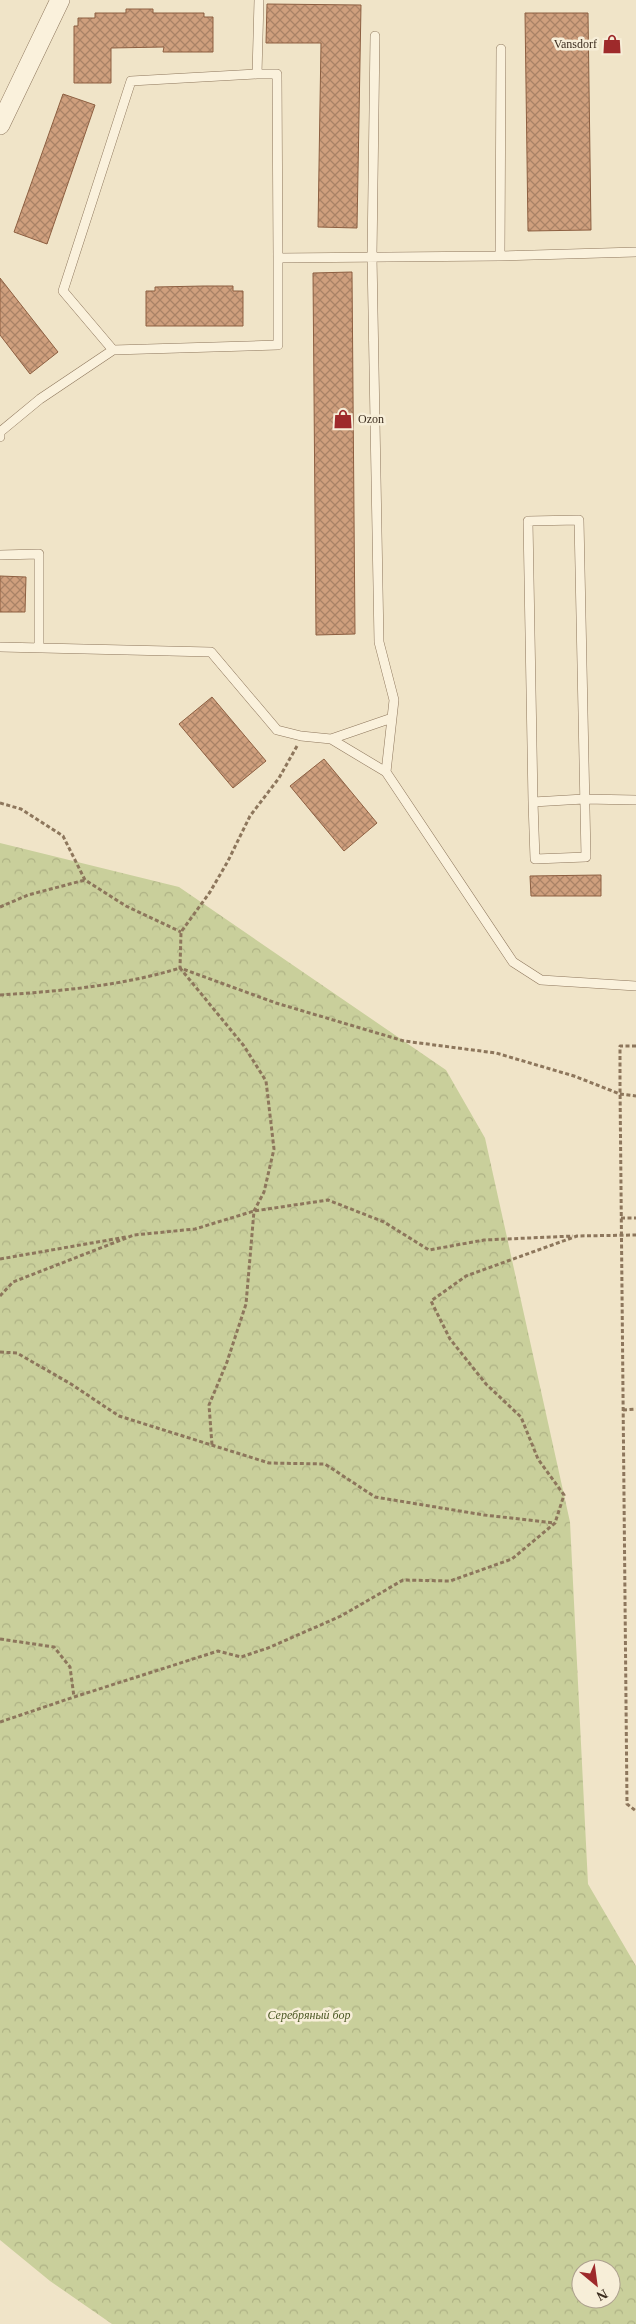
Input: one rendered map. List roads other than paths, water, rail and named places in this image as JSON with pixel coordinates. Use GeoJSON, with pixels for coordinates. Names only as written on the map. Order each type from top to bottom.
{"type":"FeatureCollection","features":[{"type":"Feature","properties":{"kind":"street"},"geometry":{"type":"LineString","coordinates":[[0,125],[60,0]]}},
{"type":"Feature","properties":{"kind":"lane"},"geometry":{"type":"LineString","coordinates":[[257,74],[259,0]]}},
{"type":"Feature","properties":{"kind":"lane"},"geometry":{"type":"LineString","coordinates":[[375,36],[372,256],[379,642],[394,700],[386,772]]}},
{"type":"Feature","properties":{"kind":"lane"},"geometry":{"type":"LineString","coordinates":[[500,256],[501,50]]}},
{"type":"Feature","properties":{"kind":"lane"},"geometry":{"type":"LineString","coordinates":[[0,437],[0,432],[40,399],[113,350],[278,345],[277,74],[131,81],[63,291],[113,350]]}},
{"type":"Feature","properties":{"kind":"lane"},"geometry":{"type":"LineString","coordinates":[[278,258],[500,256],[636,252]]}},
{"type":"Feature","properties":{"kind":"lane"},"geometry":{"type":"LineString","coordinates":[[579,520],[586,857],[535,859],[533,802],[528,521],[579,520]]}},
{"type":"Feature","properties":{"kind":"lane"},"geometry":{"type":"LineString","coordinates":[[0,554],[39,554],[39,647]]}},
{"type":"Feature","properties":{"kind":"lane"},"geometry":{"type":"LineString","coordinates":[[0,647],[211,652],[276,730],[302,736],[332,738],[392,718]]}},
{"type":"Feature","properties":{"kind":"lane"},"geometry":{"type":"LineString","coordinates":[[332,738],[386,772],[512,962],[541,980],[636,986]]}},
{"type":"Feature","properties":{"kind":"lane"},"geometry":{"type":"LineString","coordinates":[[533,802],[636,800]]}},
{"type":"Feature","properties":{"kind":"place","name":"Vansdorf"},"geometry":{"type":"Point","coordinates":[612,44]}},
{"type":"Feature","properties":{"kind":"place","name":"Ozon"},"geometry":{"type":"Point","coordinates":[343,419]}},
{"type":"Feature","properties":{"kind":"park label","name":"Серебряный бор"},"geometry":{"type":"Point","coordinates":[309,2015]}}]}
